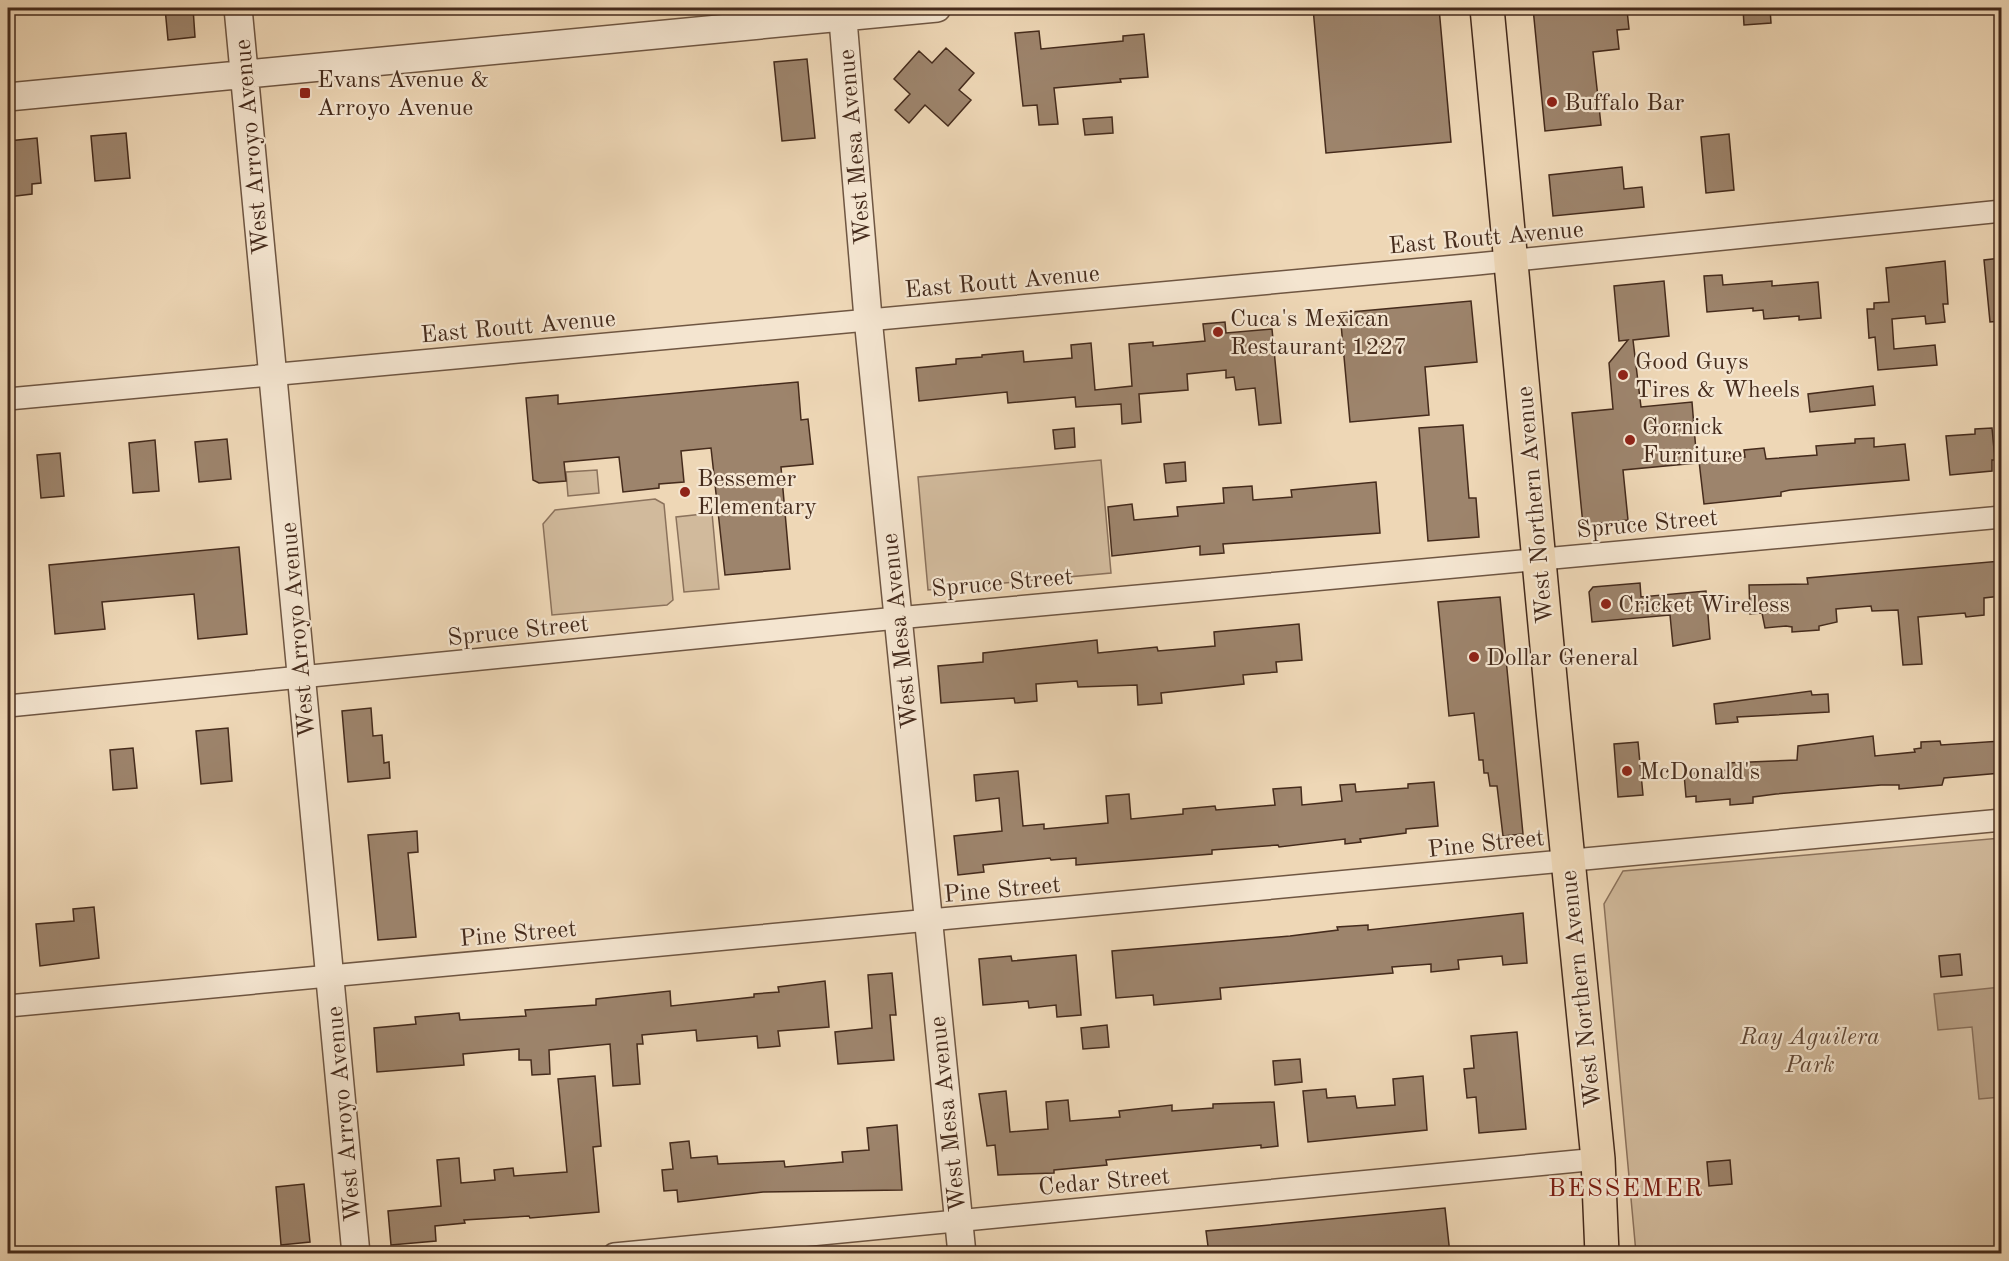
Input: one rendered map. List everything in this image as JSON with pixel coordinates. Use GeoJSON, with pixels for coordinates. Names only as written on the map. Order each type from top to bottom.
{"type":"FeatureCollection","features":[{"type":"Feature","properties":{"kind":"main road","name":"West Northern Avenue"},"geometry":{"type":"LineString","coordinates":[[1487,8],[1567,860],[1598,1159],[1602,1254]]}},
{"type":"Feature","properties":{"kind":"street","name":"West Arroyo Avenue"},"geometry":{"type":"LineString","coordinates":[[238,8],[356,1254]]}},
{"type":"Feature","properties":{"kind":"street"},"geometry":{"type":"LineString","coordinates":[[8,97],[842,12],[937,8]]}},
{"type":"Feature","properties":{"kind":"street","name":"West Mesa Avenue"},"geometry":{"type":"LineString","coordinates":[[842,12],[868,318],[962,1254]]}},
{"type":"Feature","properties":{"kind":"street","name":"East Routt Avenue"},"geometry":{"type":"LineString","coordinates":[[8,399],[868,318],[1511,261],[2001,211]]}},
{"type":"Feature","properties":{"kind":"street","name":"Spruce Street"},"geometry":{"type":"LineString","coordinates":[[8,706],[897,618],[2001,517]]}},
{"type":"Feature","properties":{"kind":"street","name":"Pine Street"},"geometry":{"type":"LineString","coordinates":[[8,1006],[2001,820]]}},
{"type":"Feature","properties":{"kind":"street","name":"Cedar Street"},"geometry":{"type":"LineString","coordinates":[[614,1254],[1598,1159]]}},
{"type":"Feature","properties":{"kind":"green space"},"geometry":{"type":"Polygon","coordinates":[[[1101,460],[1111,573],[928,590],[918,477],[1101,460]]]}},
{"type":"Feature","properties":{"kind":"green space"},"geometry":{"type":"Polygon","coordinates":[[[597,470],[599,493],[568,496],[566,472],[597,470]]]}},
{"type":"Feature","properties":{"kind":"green space"},"geometry":{"type":"Polygon","coordinates":[[[655,499],[664,504],[673,600],[667,605],[552,615],[543,524],[555,510],[655,499]]]}},
{"type":"Feature","properties":{"kind":"green space"},"geometry":{"type":"Polygon","coordinates":[[[712,513],[719,589],[684,592],[676,517],[712,513]]]}},
{"type":"Feature","properties":{"kind":"green space","name":"Ray Aguilera Park"},"geometry":{"type":"Polygon","coordinates":[[[2001,838],[2001,1253],[1636,1253],[1604,904],[1623,871],[2001,838]]]}},
{"type":"Feature","properties":{"kind":"shaded area"},"geometry":{"type":"Polygon","coordinates":[[[2001,987],[2001,1097],[1979,1099],[1972,1027],[1938,1030],[1934,994],[2001,987]]]}},
{"type":"Feature","properties":{"kind":"building"},"geometry":{"type":"Polygon","coordinates":[[[165,8],[193,8],[195,37],[168,40],[165,8]]]}},
{"type":"Feature","properties":{"kind":"building"},"geometry":{"type":"Polygon","coordinates":[[[1313,8],[1439,8],[1451,142],[1326,153],[1313,8]]]}},
{"type":"Feature","properties":{"kind":"building"},"geometry":{"type":"Polygon","coordinates":[[[1533,8],[1598,8],[1598,12],[1627,10],[1629,29],[1617,30],[1619,49],[1593,52],[1601,125],[1545,131],[1533,8]]]}},
{"type":"Feature","properties":{"kind":"building"},"geometry":{"type":"Polygon","coordinates":[[[1743,8],[1770,8],[1771,23],[1744,25],[1743,8]]]}},
{"type":"Feature","properties":{"kind":"building"},"geometry":{"type":"Polygon","coordinates":[[[1039,31],[1041,49],[1123,41],[1123,36],[1144,34],[1148,77],[1120,79],[1121,82],[1054,88],[1058,124],[1039,125],[1037,105],[1023,106],[1015,33],[1039,31]]]}},
{"type":"Feature","properties":{"kind":"building"},"geometry":{"type":"Polygon","coordinates":[[[946,48],[974,73],[959,90],[971,100],[948,126],[925,105],[909,123],[895,110],[910,94],[894,79],[919,51],[932,63],[946,48]]]}},
{"type":"Feature","properties":{"kind":"building"},"geometry":{"type":"Polygon","coordinates":[[[807,59],[815,138],[782,141],[774,62],[807,59]]]}},
{"type":"Feature","properties":{"kind":"building"},"geometry":{"type":"Polygon","coordinates":[[[1112,117],[1113,133],[1085,135],[1083,119],[1112,117]]]}},
{"type":"Feature","properties":{"kind":"building"},"geometry":{"type":"Polygon","coordinates":[[[126,133],[130,178],[95,181],[91,136],[126,133]]]}},
{"type":"Feature","properties":{"kind":"building"},"geometry":{"type":"Polygon","coordinates":[[[1729,134],[1734,190],[1706,193],[1701,137],[1729,134]]]}},
{"type":"Feature","properties":{"kind":"building"},"geometry":{"type":"Polygon","coordinates":[[[37,138],[41,183],[32,184],[32,194],[8,197],[8,141],[37,138]]]}},
{"type":"Feature","properties":{"kind":"building"},"geometry":{"type":"Polygon","coordinates":[[[1622,167],[1624,189],[1642,187],[1644,207],[1553,216],[1549,175],[1622,167]]]}},
{"type":"Feature","properties":{"kind":"building"},"geometry":{"type":"Polygon","coordinates":[[[2001,258],[2001,321],[1990,322],[1984,260],[2001,258]]]}},
{"type":"Feature","properties":{"kind":"building"},"geometry":{"type":"Polygon","coordinates":[[[1945,261],[1948,304],[1943,304],[1945,322],[1926,324],[1925,316],[1892,319],[1894,349],[1935,345],[1937,365],[1878,370],[1875,337],[1869,338],[1867,309],[1874,309],[1874,303],[1889,302],[1886,268],[1945,261]]]}},
{"type":"Feature","properties":{"kind":"building"},"geometry":{"type":"Polygon","coordinates":[[[1722,275],[1723,285],[1772,281],[1772,286],[1818,282],[1821,318],[1799,320],[1799,316],[1764,319],[1763,310],[1753,311],[1753,308],[1707,312],[1704,276],[1722,275]]]}},
{"type":"Feature","properties":{"kind":"building"},"geometry":{"type":"Polygon","coordinates":[[[1664,281],[1669,336],[1633,340],[1641,407],[1692,402],[1697,463],[1623,470],[1628,520],[1583,525],[1572,413],[1613,409],[1609,363],[1628,340],[1619,341],[1614,286],[1664,281]]]}},
{"type":"Feature","properties":{"kind":"building"},"geometry":{"type":"Polygon","coordinates":[[[1471,301],[1477,362],[1425,367],[1429,415],[1350,422],[1340,313],[1471,301]]]}},
{"type":"Feature","properties":{"kind":"building"},"geometry":{"type":"Polygon","coordinates":[[[1225,322],[1226,333],[1272,329],[1281,423],[1259,425],[1255,388],[1236,390],[1234,377],[1226,378],[1226,370],[1187,374],[1188,390],[1139,394],[1141,422],[1122,424],[1121,404],[1076,407],[1075,397],[1008,403],[1007,392],[919,401],[916,368],[956,364],[956,359],[1023,351],[1024,362],[1072,358],[1071,345],[1091,343],[1095,390],[1132,386],[1129,344],[1153,342],[1153,346],[1205,341],[1203,324],[1225,322]]]}},
{"type":"Feature","properties":{"kind":"building"},"geometry":{"type":"Polygon","coordinates":[[[798,382],[801,420],[808,419],[813,464],[781,467],[790,569],[725,575],[711,448],[681,451],[684,482],[659,484],[659,488],[623,492],[619,457],[564,462],[566,481],[539,483],[533,480],[526,398],[558,395],[558,404],[798,382]]]}},
{"type":"Feature","properties":{"kind":"building"},"geometry":{"type":"Polygon","coordinates":[[[1873,386],[1875,405],[1810,412],[1808,394],[1873,386]]]}},
{"type":"Feature","properties":{"kind":"building"},"geometry":{"type":"Polygon","coordinates":[[[1463,425],[1469,498],[1476,498],[1479,537],[1428,541],[1419,428],[1463,425]]]}},
{"type":"Feature","properties":{"kind":"building"},"geometry":{"type":"Polygon","coordinates":[[[1074,428],[1075,447],[1055,449],[1053,430],[1074,428]]]}},
{"type":"Feature","properties":{"kind":"building"},"geometry":{"type":"Polygon","coordinates":[[[1992,428],[1995,460],[1992,460],[1992,471],[1950,475],[1946,436],[1975,434],[1975,429],[1992,428]]]}},
{"type":"Feature","properties":{"kind":"building"},"geometry":{"type":"Polygon","coordinates":[[[1874,438],[1874,447],[1905,444],[1909,480],[1790,490],[1781,492],[1781,496],[1704,504],[1699,461],[1745,457],[1744,450],[1764,448],[1766,459],[1817,455],[1816,446],[1855,443],[1855,439],[1874,438]]]}},
{"type":"Feature","properties":{"kind":"building"},"geometry":{"type":"Polygon","coordinates":[[[227,439],[231,479],[199,482],[195,442],[227,439]]]}},
{"type":"Feature","properties":{"kind":"building"},"geometry":{"type":"Polygon","coordinates":[[[155,440],[159,491],[133,493],[129,443],[155,440]]]}},
{"type":"Feature","properties":{"kind":"building"},"geometry":{"type":"Polygon","coordinates":[[[60,453],[64,496],[41,498],[37,455],[60,453]]]}},
{"type":"Feature","properties":{"kind":"building"},"geometry":{"type":"Polygon","coordinates":[[[1185,462],[1186,481],[1166,483],[1164,464],[1185,462]]]}},
{"type":"Feature","properties":{"kind":"building"},"geometry":{"type":"Polygon","coordinates":[[[1376,482],[1380,533],[1223,544],[1224,553],[1200,555],[1200,546],[1112,556],[1108,507],[1132,504],[1134,520],[1178,516],[1177,507],[1224,503],[1223,488],[1252,486],[1253,500],[1292,497],[1291,490],[1376,482]]]}},
{"type":"Feature","properties":{"kind":"building"},"geometry":{"type":"Polygon","coordinates":[[[239,547],[247,634],[198,639],[194,594],[102,602],[105,629],[55,634],[49,565],[239,547]]]}},
{"type":"Feature","properties":{"kind":"building"},"geometry":{"type":"Polygon","coordinates":[[[2001,561],[2001,596],[1984,598],[1984,615],[1966,617],[1965,613],[1918,617],[1922,664],[1903,665],[1898,610],[1872,611],[1871,606],[1836,609],[1837,622],[1819,626],[1819,630],[1792,632],[1792,627],[1786,626],[1765,628],[1762,613],[1750,614],[1749,585],[1808,584],[1807,578],[2001,561]]]}},
{"type":"Feature","properties":{"kind":"building"},"geometry":{"type":"Polygon","coordinates":[[[1640,583],[1641,597],[1706,591],[1710,639],[1673,646],[1670,615],[1592,622],[1589,592],[1593,587],[1640,583]]]}},
{"type":"Feature","properties":{"kind":"building"},"geometry":{"type":"Polygon","coordinates":[[[1500,597],[1523,834],[1503,836],[1497,786],[1490,786],[1488,773],[1484,773],[1483,760],[1479,760],[1474,713],[1449,716],[1438,602],[1500,597]]]}},
{"type":"Feature","properties":{"kind":"building"},"geometry":{"type":"Polygon","coordinates":[[[1299,624],[1302,660],[1276,662],[1277,672],[1243,675],[1244,684],[1161,693],[1162,703],[1138,705],[1137,685],[1078,687],[1077,681],[1036,684],[1037,701],[1015,703],[1014,698],[941,703],[938,666],[983,662],[983,653],[1097,640],[1098,653],[1157,647],[1158,651],[1215,646],[1214,632],[1299,624]]]}},
{"type":"Feature","properties":{"kind":"building"},"geometry":{"type":"Polygon","coordinates":[[[1811,691],[1812,695],[1828,694],[1829,712],[1737,717],[1738,722],[1716,724],[1714,704],[1811,691]]]}},
{"type":"Feature","properties":{"kind":"building"},"geometry":{"type":"Polygon","coordinates":[[[371,708],[373,736],[382,735],[384,763],[389,762],[390,778],[348,782],[342,711],[371,708]]]}},
{"type":"Feature","properties":{"kind":"building"},"geometry":{"type":"Polygon","coordinates":[[[228,728],[232,781],[201,784],[196,731],[228,728]]]}},
{"type":"Feature","properties":{"kind":"building"},"geometry":{"type":"Polygon","coordinates":[[[1873,736],[1875,756],[1915,752],[1914,749],[1921,748],[1921,742],[1940,741],[1941,745],[2001,741],[2001,773],[1944,778],[1942,785],[1899,789],[1899,785],[1881,785],[1776,794],[1753,797],[1753,803],[1730,805],[1730,799],[1696,802],[1696,796],[1686,797],[1684,774],[1727,770],[1727,763],[1797,760],[1798,746],[1873,736]]]}},
{"type":"Feature","properties":{"kind":"building"},"geometry":{"type":"Polygon","coordinates":[[[1638,742],[1643,795],[1618,797],[1614,744],[1638,742]]]}},
{"type":"Feature","properties":{"kind":"building"},"geometry":{"type":"Polygon","coordinates":[[[133,748],[137,788],[113,790],[110,750],[133,748]]]}},
{"type":"Feature","properties":{"kind":"building"},"geometry":{"type":"Polygon","coordinates":[[[1018,771],[1023,826],[1044,824],[1044,829],[1108,823],[1106,796],[1129,794],[1131,819],[1183,814],[1183,809],[1215,806],[1216,810],[1275,805],[1273,789],[1301,787],[1302,805],[1342,801],[1340,785],[1355,784],[1356,792],[1408,788],[1408,784],[1434,782],[1438,826],[1406,829],[1406,833],[1360,839],[1361,842],[1345,844],[1345,839],[1279,847],[1278,845],[1212,850],[1212,854],[1076,865],[1076,858],[1051,860],[1050,858],[983,865],[984,872],[958,875],[954,836],[1002,831],[999,798],[976,801],[974,775],[1018,771]]]}},
{"type":"Feature","properties":{"kind":"building"},"geometry":{"type":"Polygon","coordinates":[[[417,831],[418,852],[408,853],[416,937],[378,940],[368,835],[417,831]]]}},
{"type":"Feature","properties":{"kind":"building"},"geometry":{"type":"Polygon","coordinates":[[[94,907],[99,958],[40,966],[36,924],[74,921],[73,909],[94,907]]]}},
{"type":"Feature","properties":{"kind":"building"},"geometry":{"type":"Polygon","coordinates":[[[1523,913],[1527,963],[1503,965],[1502,956],[1458,960],[1459,969],[1431,972],[1431,964],[1392,967],[1393,973],[1220,988],[1221,999],[1154,1005],[1153,995],[1116,998],[1112,951],[1290,936],[1338,930],[1337,927],[1368,925],[1368,930],[1523,913]]]}},
{"type":"Feature","properties":{"kind":"building"},"geometry":{"type":"Polygon","coordinates":[[[1960,954],[1962,975],[1941,977],[1939,956],[1960,954]]]}},
{"type":"Feature","properties":{"kind":"building"},"geometry":{"type":"Polygon","coordinates":[[[1076,955],[1081,1015],[1057,1017],[1056,1005],[1029,1008],[1028,1001],[983,1005],[979,959],[1011,956],[1012,961],[1076,955]]]}},
{"type":"Feature","properties":{"kind":"building"},"geometry":{"type":"Polygon","coordinates":[[[892,973],[896,1015],[890,1015],[894,1060],[838,1064],[835,1032],[872,1028],[868,975],[892,973]]]}},
{"type":"Feature","properties":{"kind":"building"},"geometry":{"type":"Polygon","coordinates":[[[825,981],[829,1027],[778,1031],[780,1046],[758,1048],[757,1036],[697,1041],[696,1030],[642,1035],[643,1044],[637,1044],[640,1084],[613,1086],[610,1044],[549,1050],[550,1074],[532,1075],[531,1060],[519,1060],[519,1049],[463,1054],[464,1065],[377,1072],[374,1028],[416,1024],[415,1017],[459,1013],[460,1020],[526,1016],[525,1010],[596,1005],[596,999],[670,991],[671,1006],[754,997],[754,994],[779,992],[778,987],[825,981]]]}},
{"type":"Feature","properties":{"kind":"building"},"geometry":{"type":"Polygon","coordinates":[[[1107,1025],[1109,1047],[1083,1049],[1081,1028],[1107,1025]]]}},
{"type":"Feature","properties":{"kind":"building"},"geometry":{"type":"Polygon","coordinates":[[[1517,1032],[1526,1129],[1479,1133],[1476,1097],[1467,1098],[1464,1069],[1474,1068],[1471,1036],[1517,1032]]]}},
{"type":"Feature","properties":{"kind":"building"},"geometry":{"type":"Polygon","coordinates":[[[1300,1059],[1302,1082],[1275,1085],[1273,1061],[1300,1059]]]}},
{"type":"Feature","properties":{"kind":"building"},"geometry":{"type":"Polygon","coordinates":[[[595,1076],[601,1146],[593,1147],[599,1212],[530,1218],[529,1216],[464,1220],[465,1223],[435,1226],[436,1241],[391,1245],[388,1211],[441,1206],[437,1160],[459,1158],[461,1183],[495,1180],[494,1170],[513,1168],[514,1176],[567,1172],[558,1079],[595,1076]]]}},
{"type":"Feature","properties":{"kind":"building"},"geometry":{"type":"Polygon","coordinates":[[[1423,1076],[1427,1130],[1308,1142],[1303,1091],[1326,1089],[1327,1098],[1355,1096],[1357,1108],[1395,1105],[1393,1079],[1423,1076]]]}},
{"type":"Feature","properties":{"kind":"building"},"geometry":{"type":"Polygon","coordinates":[[[1006,1091],[1010,1132],[1048,1129],[1046,1102],[1068,1100],[1070,1121],[1120,1117],[1119,1111],[1172,1105],[1172,1111],[1213,1108],[1213,1104],[1274,1102],[1278,1146],[1261,1148],[1261,1145],[1106,1160],[1107,1165],[1054,1170],[1054,1173],[998,1175],[995,1145],[987,1146],[979,1094],[1006,1091]]]}},
{"type":"Feature","properties":{"kind":"building"},"geometry":{"type":"Polygon","coordinates":[[[897,1125],[902,1190],[763,1192],[678,1202],[677,1190],[664,1191],[662,1170],[673,1169],[670,1143],[689,1141],[691,1158],[717,1156],[718,1164],[784,1161],[785,1167],[843,1162],[842,1152],[869,1150],[867,1128],[897,1125]]]}},
{"type":"Feature","properties":{"kind":"building"},"geometry":{"type":"Polygon","coordinates":[[[1730,1160],[1732,1184],[1709,1186],[1707,1162],[1730,1160]]]}},
{"type":"Feature","properties":{"kind":"building"},"geometry":{"type":"Polygon","coordinates":[[[304,1184],[310,1242],[281,1245],[276,1187],[304,1184]]]}},
{"type":"Feature","properties":{"kind":"building"},"geometry":{"type":"Polygon","coordinates":[[[1445,1208],[1450,1254],[1209,1254],[1206,1231],[1445,1208]]]}},
{"type":"Feature","properties":{"kind":"place","name":"Evans Avenue & Arroyo Avenue"},"geometry":{"type":"Point","coordinates":[305,93]}},
{"type":"Feature","properties":{"kind":"place","name":"Buffalo Bar"},"geometry":{"type":"Point","coordinates":[1552,102]}},
{"type":"Feature","properties":{"kind":"place","name":"Cuca's Mexican Restaurant 1227"},"geometry":{"type":"Point","coordinates":[1218,332]}},
{"type":"Feature","properties":{"kind":"place","name":"Good Guys Tires & Wheels"},"geometry":{"type":"Point","coordinates":[1623,375]}},
{"type":"Feature","properties":{"kind":"place","name":"Gornick Furniture"},"geometry":{"type":"Point","coordinates":[1630,440]}},
{"type":"Feature","properties":{"kind":"place","name":"Bessemer Elementary"},"geometry":{"type":"Point","coordinates":[685,492]}},
{"type":"Feature","properties":{"kind":"place","name":"Cricket Wireless"},"geometry":{"type":"Point","coordinates":[1606,604]}},
{"type":"Feature","properties":{"kind":"place","name":"Dollar General"},"geometry":{"type":"Point","coordinates":[1474,657]}},
{"type":"Feature","properties":{"kind":"place","name":"McDonald's"},"geometry":{"type":"Point","coordinates":[1627,771]}},
{"type":"Feature","properties":{"kind":"district","name":"BESSEMER"},"geometry":{"type":"Point","coordinates":[1626,1187]}}]}
